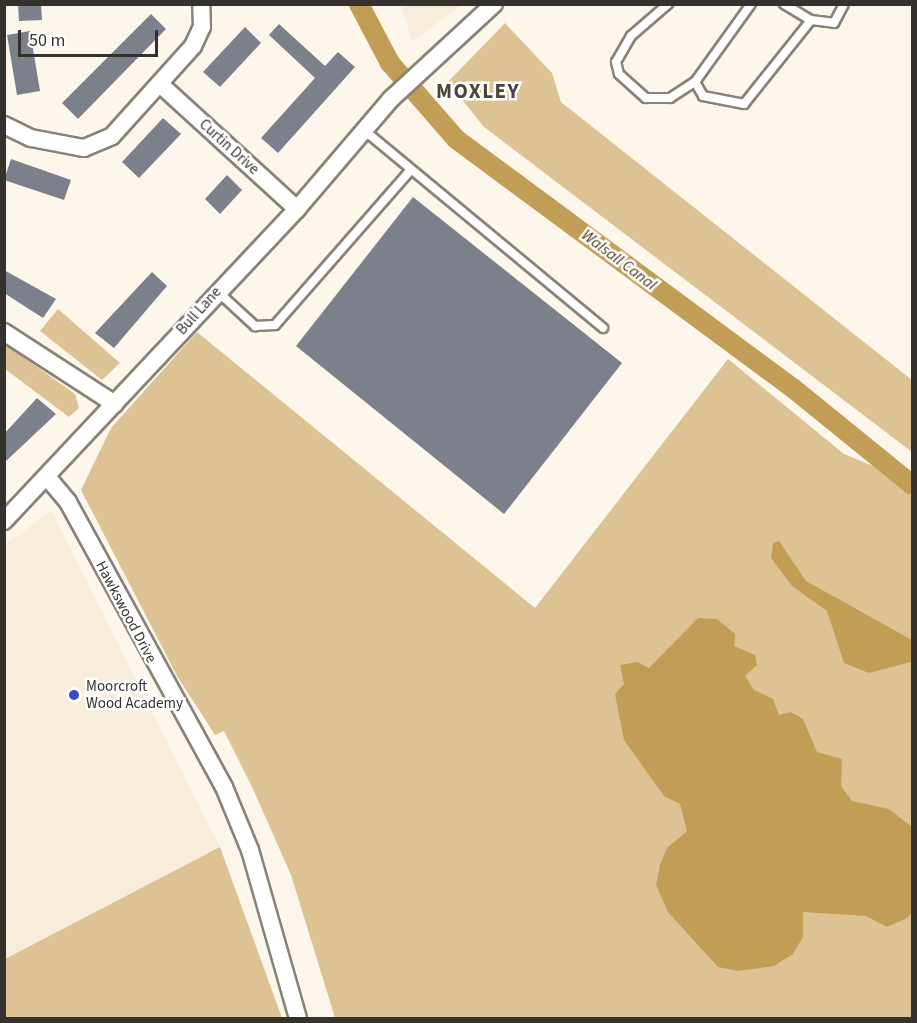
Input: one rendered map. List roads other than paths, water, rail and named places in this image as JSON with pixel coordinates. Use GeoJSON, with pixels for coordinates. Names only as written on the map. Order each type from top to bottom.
{"type":"FeatureCollection","features":[{"type":"Feature","properties":{"kind":"street"},"geometry":{"type":"LineString","coordinates":[[4,125],[31,138],[84,148],[112,136],[161,85],[192,46],[202,27],[201,4]]}},
{"type":"Feature","properties":{"kind":"street","name":"Bull Lane"},"geometry":{"type":"LineString","coordinates":[[4,521],[48,477],[216,291],[297,209],[391,99],[425,63],[494,4]]}},
{"type":"Feature","properties":{"kind":"street","name":"Curtin Drive"},"geometry":{"type":"LineString","coordinates":[[161,85],[297,209]]}},
{"type":"Feature","properties":{"kind":"street"},"geometry":{"type":"LineString","coordinates":[[4,332],[115,404]]}},
{"type":"Feature","properties":{"kind":"street","name":"Hawkswood Drive"},"geometry":{"type":"LineString","coordinates":[[48,477],[68,502],[224,787],[250,850],[298,1018]]}},
{"type":"Feature","properties":{"kind":"lane"},"geometry":{"type":"LineString","coordinates":[[668,4],[631,36],[616,62],[619,74],[634,91],[657,99],[695,82],[751,4]]}},
{"type":"Feature","properties":{"kind":"lane"},"geometry":{"type":"LineString","coordinates":[[784,4],[811,20],[834,23],[844,4]]}},
{"type":"Feature","properties":{"kind":"lane"},"geometry":{"type":"LineString","coordinates":[[695,82],[704,96],[744,104],[811,20]]}},
{"type":"Feature","properties":{"kind":"lane"},"geometry":{"type":"LineString","coordinates":[[365,131],[410,171],[603,328]]}},
{"type":"Feature","properties":{"kind":"lane"},"geometry":{"type":"LineString","coordinates":[[216,291],[255,326],[275,325],[410,171]]}},
{"type":"Feature","properties":{"kind":"waterway","name":"Walsall Canal"},"geometry":{"type":"LineString","coordinates":[[359,4],[390,63],[456,139],[794,389],[912,485]]}},
{"type":"Feature","properties":{"kind":"place","name":"Moorcroft Wood Academy"},"geometry":{"type":"Point","coordinates":[74,695]}},
{"type":"Feature","properties":{"kind":"district","name":"MOXLEY"},"geometry":{"type":"Point","coordinates":[478,91]}}]}
